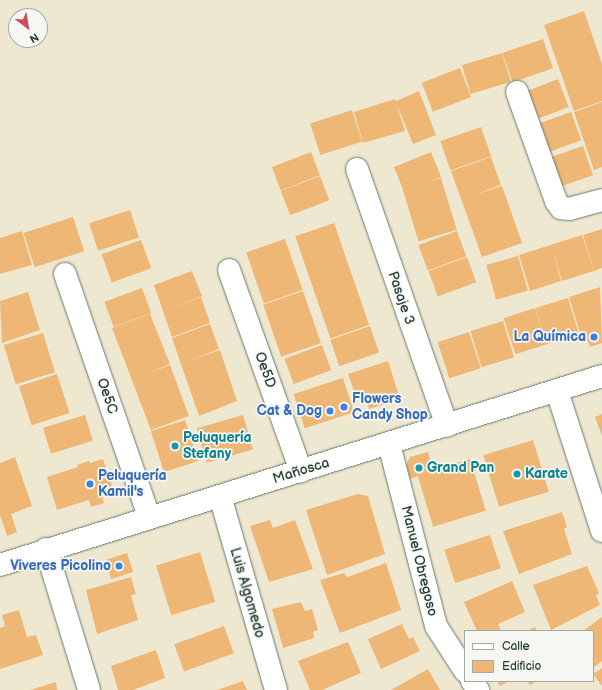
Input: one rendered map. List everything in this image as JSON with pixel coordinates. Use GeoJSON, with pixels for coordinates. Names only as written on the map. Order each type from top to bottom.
{"type":"FeatureCollection","features":[{"type":"Feature","properties":{"kind":"street"},"geometry":{"type":"LineString","coordinates":[[517,92],[556,201],[561,208],[569,210],[602,200]]}},
{"type":"Feature","properties":{"kind":"street","name":"Pasaje 3"},"geometry":{"type":"LineString","coordinates":[[357,169],[446,426]]}},
{"type":"Feature","properties":{"kind":"street","name":"Oe5D"},"geometry":{"type":"LineString","coordinates":[[229,270],[301,471]]}},
{"type":"Feature","properties":{"kind":"street","name":"Oe5C"},"geometry":{"type":"LineString","coordinates":[[65,274],[149,517]]}},
{"type":"Feature","properties":{"kind":"street","name":"Mañosca"},"geometry":{"type":"LineString","coordinates":[[0,565],[46,549],[389,444],[602,376]]}},
{"type":"Feature","properties":{"kind":"street"},"geometry":{"type":"LineString","coordinates":[[557,391],[602,531]]}},
{"type":"Feature","properties":{"kind":"street","name":"Manuel Obregoso"},"geometry":{"type":"LineString","coordinates":[[389,444],[436,626],[464,669]]}},
{"type":"Feature","properties":{"kind":"street","name":"Luis Algomedo"},"geometry":{"type":"LineString","coordinates":[[220,496],[276,690]]}},
{"type":"Feature","properties":{"kind":"street"},"geometry":{"type":"LineString","coordinates":[[46,549],[89,690]]}},
{"type":"Feature","properties":{"kind":"building"},"geometry":{"type":"Polygon","coordinates":[[[584,11],[602,64],[602,101],[574,111],[544,25],[584,11]]]}},
{"type":"Feature","properties":{"kind":"building"},"geometry":{"type":"Polygon","coordinates":[[[543,39],[553,68],[512,82],[502,53],[543,39]]]}},
{"type":"Feature","properties":{"kind":"building"},"geometry":{"type":"Polygon","coordinates":[[[502,53],[511,82],[471,94],[462,65],[502,53]]]}},
{"type":"Feature","properties":{"kind":"building"},"geometry":{"type":"Polygon","coordinates":[[[460,68],[471,97],[433,112],[422,83],[460,68]]]}},
{"type":"Feature","properties":{"kind":"building"},"geometry":{"type":"Polygon","coordinates":[[[558,79],[569,107],[530,122],[520,94],[558,79]]]}},
{"type":"Feature","properties":{"kind":"building"},"geometry":{"type":"Polygon","coordinates":[[[419,91],[436,135],[413,144],[396,103],[405,131],[363,143],[354,112],[395,99],[396,101],[419,91]]]}},
{"type":"Feature","properties":{"kind":"building"},"geometry":{"type":"Polygon","coordinates":[[[602,102],[602,167],[594,170],[574,112],[602,102]]]}},
{"type":"Feature","properties":{"kind":"building"},"geometry":{"type":"Polygon","coordinates":[[[352,110],[362,141],[320,155],[310,124],[352,110]]]}},
{"type":"Feature","properties":{"kind":"building"},"geometry":{"type":"Polygon","coordinates":[[[571,112],[581,140],[542,155],[532,126],[571,112]]]}},
{"type":"Feature","properties":{"kind":"building"},"geometry":{"type":"Polygon","coordinates":[[[481,127],[491,156],[450,170],[440,141],[481,127]]]}},
{"type":"Feature","properties":{"kind":"building"},"geometry":{"type":"Polygon","coordinates":[[[583,146],[593,175],[553,189],[543,160],[583,146]]]}},
{"type":"Feature","properties":{"kind":"building"},"geometry":{"type":"Polygon","coordinates":[[[311,152],[320,175],[281,190],[272,167],[311,152]]]}},
{"type":"Feature","properties":{"kind":"building"},"geometry":{"type":"Polygon","coordinates":[[[431,152],[441,177],[404,192],[394,167],[431,152]]]}},
{"type":"Feature","properties":{"kind":"building"},"geometry":{"type":"Polygon","coordinates":[[[491,157],[501,185],[474,195],[502,186],[522,243],[482,257],[451,171],[491,157]]]}},
{"type":"Feature","properties":{"kind":"building"},"geometry":{"type":"Polygon","coordinates":[[[320,176],[329,200],[290,215],[281,191],[320,176]]]}},
{"type":"Feature","properties":{"kind":"building"},"geometry":{"type":"Polygon","coordinates":[[[441,178],[457,230],[419,241],[403,190],[441,178]]]}},
{"type":"Feature","properties":{"kind":"building"},"geometry":{"type":"Polygon","coordinates":[[[130,210],[139,238],[98,251],[89,223],[130,210]]]}},
{"type":"Feature","properties":{"kind":"building"},"geometry":{"type":"Polygon","coordinates":[[[73,217],[84,251],[35,267],[24,233],[73,217]]]}},
{"type":"Feature","properties":{"kind":"building"},"geometry":{"type":"Polygon","coordinates":[[[334,223],[369,325],[330,338],[295,236],[334,223]]]}},
{"type":"Feature","properties":{"kind":"building"},"geometry":{"type":"Polygon","coordinates":[[[602,229],[602,268],[594,271],[583,235],[602,229]]]}},
{"type":"Feature","properties":{"kind":"building"},"geometry":{"type":"Polygon","coordinates":[[[22,231],[32,265],[0,274],[0,238],[22,231]]]}},
{"type":"Feature","properties":{"kind":"building"},"geometry":{"type":"Polygon","coordinates":[[[457,231],[466,256],[428,270],[418,245],[457,231]]]}},
{"type":"Feature","properties":{"kind":"building"},"geometry":{"type":"Polygon","coordinates":[[[582,235],[594,271],[562,281],[552,248],[561,281],[530,291],[519,255],[582,235]]]}},
{"type":"Feature","properties":{"kind":"building"},"geometry":{"type":"Polygon","coordinates":[[[285,239],[303,290],[264,303],[246,252],[285,239]]]}},
{"type":"Feature","properties":{"kind":"building"},"geometry":{"type":"Polygon","coordinates":[[[141,240],[151,268],[112,283],[102,254],[141,240]]]}},
{"type":"Feature","properties":{"kind":"building"},"geometry":{"type":"Polygon","coordinates":[[[518,256],[528,291],[496,300],[486,265],[518,256]]]}},
{"type":"Feature","properties":{"kind":"building"},"geometry":{"type":"Polygon","coordinates":[[[467,257],[476,282],[438,296],[428,271],[467,257]]]}},
{"type":"Feature","properties":{"kind":"building"},"geometry":{"type":"Polygon","coordinates":[[[192,271],[202,296],[169,309],[201,297],[210,323],[172,337],[154,285],[192,271]]]}},
{"type":"Feature","properties":{"kind":"building"},"geometry":{"type":"Polygon","coordinates":[[[600,287],[602,343],[590,347],[584,331],[580,333],[569,297],[600,287]]]}},
{"type":"Feature","properties":{"kind":"building"},"geometry":{"type":"Polygon","coordinates":[[[142,288],[151,313],[114,327],[104,302],[142,288]]]}},
{"type":"Feature","properties":{"kind":"building"},"geometry":{"type":"Polygon","coordinates":[[[303,291],[321,343],[281,357],[263,305],[303,291]]]}},
{"type":"Feature","properties":{"kind":"building"},"geometry":{"type":"Polygon","coordinates":[[[28,292],[40,330],[2,343],[0,301],[28,292]]]}},
{"type":"Feature","properties":{"kind":"building"},"geometry":{"type":"Polygon","coordinates":[[[568,298],[579,334],[547,344],[535,308],[568,298]]]}},
{"type":"Feature","properties":{"kind":"building"},"geometry":{"type":"Polygon","coordinates":[[[535,308],[547,344],[515,354],[504,318],[535,308]]]}},
{"type":"Feature","properties":{"kind":"building"},"geometry":{"type":"Polygon","coordinates":[[[150,314],[170,364],[144,375],[170,365],[189,416],[151,430],[112,328],[150,314]]]}},
{"type":"Feature","properties":{"kind":"building"},"geometry":{"type":"Polygon","coordinates":[[[503,321],[514,357],[482,367],[470,331],[503,321]]]}},
{"type":"Feature","properties":{"kind":"building"},"geometry":{"type":"Polygon","coordinates":[[[210,324],[219,349],[188,361],[220,350],[237,401],[199,416],[172,338],[210,324]]]}},
{"type":"Feature","properties":{"kind":"building"},"geometry":{"type":"Polygon","coordinates":[[[370,326],[379,352],[339,366],[330,340],[370,326]]]}},
{"type":"Feature","properties":{"kind":"building"},"geometry":{"type":"Polygon","coordinates":[[[469,332],[481,368],[449,378],[438,342],[469,332]]]}},
{"type":"Feature","properties":{"kind":"building"},"geometry":{"type":"Polygon","coordinates":[[[43,333],[55,372],[16,384],[4,345],[43,333]]]}},
{"type":"Feature","properties":{"kind":"building"},"geometry":{"type":"Polygon","coordinates":[[[322,345],[331,370],[294,384],[284,359],[322,345]]]}},
{"type":"Feature","properties":{"kind":"building"},"geometry":{"type":"Polygon","coordinates":[[[388,361],[400,399],[369,409],[365,395],[356,397],[348,374],[388,361]]]}},
{"type":"Feature","properties":{"kind":"building"},"geometry":{"type":"Polygon","coordinates":[[[57,374],[70,413],[32,425],[19,386],[57,374]]]}},
{"type":"Feature","properties":{"kind":"building"},"geometry":{"type":"Polygon","coordinates":[[[343,378],[354,412],[305,428],[294,394],[343,378]]]}},
{"type":"Feature","properties":{"kind":"building"},"geometry":{"type":"Polygon","coordinates":[[[602,414],[602,436],[595,417],[602,414]]]}},
{"type":"Feature","properties":{"kind":"building"},"geometry":{"type":"Polygon","coordinates":[[[85,415],[93,441],[51,454],[43,428],[85,415]]]}},
{"type":"Feature","properties":{"kind":"building"},"geometry":{"type":"Polygon","coordinates":[[[243,415],[253,450],[207,463],[197,428],[243,415]]]}},
{"type":"Feature","properties":{"kind":"building","name":"Peluquería Stefany"},"geometry":{"type":"Polygon","coordinates":[[[185,420],[198,461],[164,472],[151,431],[185,420]]]}},
{"type":"Feature","properties":{"kind":"building","name":"Karate"},"geometry":{"type":"Polygon","coordinates":[[[533,440],[549,492],[499,507],[483,455],[533,440]]]}},
{"type":"Feature","properties":{"kind":"building","name":"Grand Pan"},"geometry":{"type":"Polygon","coordinates":[[[428,452],[433,471],[410,479],[406,465],[410,457],[428,452]]]}},
{"type":"Feature","properties":{"kind":"building"},"geometry":{"type":"Polygon","coordinates":[[[15,457],[32,506],[11,514],[17,532],[7,536],[0,515],[0,463],[15,457]]]}},
{"type":"Feature","properties":{"kind":"building"},"geometry":{"type":"Polygon","coordinates":[[[103,459],[114,492],[102,496],[104,503],[91,507],[89,500],[57,510],[47,477],[78,467],[77,465],[89,461],[90,463],[103,459]]]}},
{"type":"Feature","properties":{"kind":"building"},"geometry":{"type":"Polygon","coordinates":[[[470,459],[486,511],[433,527],[417,475],[470,459]]]}},
{"type":"Feature","properties":{"kind":"building"},"geometry":{"type":"Polygon","coordinates":[[[358,494],[368,496],[385,554],[327,575],[306,510],[358,494]]]}},
{"type":"Feature","properties":{"kind":"building"},"geometry":{"type":"Polygon","coordinates":[[[562,512],[567,527],[564,529],[572,554],[519,574],[503,531],[562,512]]]}},
{"type":"Feature","properties":{"kind":"building"},"geometry":{"type":"Polygon","coordinates":[[[270,520],[273,528],[295,520],[313,569],[269,582],[250,526],[270,520]]]}},
{"type":"Feature","properties":{"kind":"building"},"geometry":{"type":"Polygon","coordinates":[[[490,535],[501,568],[455,583],[444,550],[490,535]]]}},
{"type":"Feature","properties":{"kind":"building"},"geometry":{"type":"Polygon","coordinates":[[[200,552],[215,602],[171,615],[156,565],[200,552]]]}},
{"type":"Feature","properties":{"kind":"building","name":"Viveres Picolino"},"geometry":{"type":"Polygon","coordinates":[[[127,553],[133,572],[111,579],[105,560],[127,553]]]}},
{"type":"Feature","properties":{"kind":"building"},"geometry":{"type":"Polygon","coordinates":[[[386,563],[401,610],[340,633],[320,580],[344,573],[347,577],[386,563]]]}},
{"type":"Feature","properties":{"kind":"building"},"geometry":{"type":"Polygon","coordinates":[[[587,566],[599,593],[596,595],[600,605],[551,630],[533,585],[587,566]]]}},
{"type":"Feature","properties":{"kind":"building"},"geometry":{"type":"Polygon","coordinates":[[[131,577],[136,594],[131,595],[138,620],[97,634],[86,590],[131,577]]]}},
{"type":"Feature","properties":{"kind":"building"},"geometry":{"type":"Polygon","coordinates":[[[512,581],[525,612],[498,624],[501,630],[477,630],[464,602],[512,581]]]}},
{"type":"Feature","properties":{"kind":"building"},"geometry":{"type":"Polygon","coordinates":[[[301,602],[305,611],[312,609],[318,630],[313,632],[314,638],[283,648],[272,609],[301,602]]]}},
{"type":"Feature","properties":{"kind":"building"},"geometry":{"type":"Polygon","coordinates":[[[19,610],[27,637],[36,635],[43,655],[0,669],[0,628],[5,626],[2,615],[19,610]]]}},
{"type":"Feature","properties":{"kind":"building"},"geometry":{"type":"Polygon","coordinates":[[[602,617],[602,661],[594,667],[594,630],[584,630],[602,617]]]}},
{"type":"Feature","properties":{"kind":"building"},"geometry":{"type":"Polygon","coordinates":[[[402,624],[409,639],[413,637],[420,651],[381,669],[368,639],[402,624]]]}},
{"type":"Feature","properties":{"kind":"building"},"geometry":{"type":"Polygon","coordinates":[[[224,626],[234,653],[184,671],[174,644],[224,626]]]}},
{"type":"Feature","properties":{"kind":"building"},"geometry":{"type":"Polygon","coordinates":[[[535,627],[536,630],[529,630],[535,627]]]}},
{"type":"Feature","properties":{"kind":"building"},"geometry":{"type":"Polygon","coordinates":[[[348,642],[361,673],[322,690],[310,690],[298,661],[348,642]]]}},
{"type":"Feature","properties":{"kind":"building"},"geometry":{"type":"Polygon","coordinates":[[[156,650],[165,678],[133,690],[118,690],[111,666],[156,650]]]}},
{"type":"Feature","properties":{"kind":"building"},"geometry":{"type":"Polygon","coordinates":[[[602,668],[602,686],[594,675],[594,673],[602,668]]]}},
{"type":"Feature","properties":{"kind":"building"},"geometry":{"type":"Polygon","coordinates":[[[428,669],[440,690],[391,690],[428,669]]]}},
{"type":"Feature","properties":{"kind":"building"},"geometry":{"type":"Polygon","coordinates":[[[243,681],[247,690],[217,690],[243,681]]]}},
{"type":"Feature","properties":{"kind":"building"},"geometry":{"type":"Polygon","coordinates":[[[56,682],[57,690],[30,690],[56,682]]]}},
{"type":"Feature","properties":{"kind":"building"},"geometry":{"type":"Polygon","coordinates":[[[498,682],[507,682],[500,686],[498,682]]]}},
{"type":"Feature","properties":{"kind":"building"},"geometry":{"type":"Polygon","coordinates":[[[528,682],[536,682],[530,685],[528,682]]]}},
{"type":"Feature","properties":{"kind":"place","name":"La Química"},"geometry":{"type":"Point","coordinates":[594,337]}},
{"type":"Feature","properties":{"kind":"place","name":"Flowers Candy Shop"},"geometry":{"type":"Point","coordinates":[344,407]}},
{"type":"Feature","properties":{"kind":"place","name":"Cat & Dog"},"geometry":{"type":"Point","coordinates":[330,411]}},
{"type":"Feature","properties":{"kind":"place","name":"Peluquería Stefany"},"geometry":{"type":"Point","coordinates":[175,446]}},
{"type":"Feature","properties":{"kind":"place","name":"Grand Pan"},"geometry":{"type":"Point","coordinates":[419,468]}},
{"type":"Feature","properties":{"kind":"place","name":"Karate"},"geometry":{"type":"Point","coordinates":[517,474]}},
{"type":"Feature","properties":{"kind":"place","name":"Peluquería Kamil's"},"geometry":{"type":"Point","coordinates":[90,484]}},
{"type":"Feature","properties":{"kind":"place","name":"Viveres Picolino"},"geometry":{"type":"Point","coordinates":[119,566]}}]}
